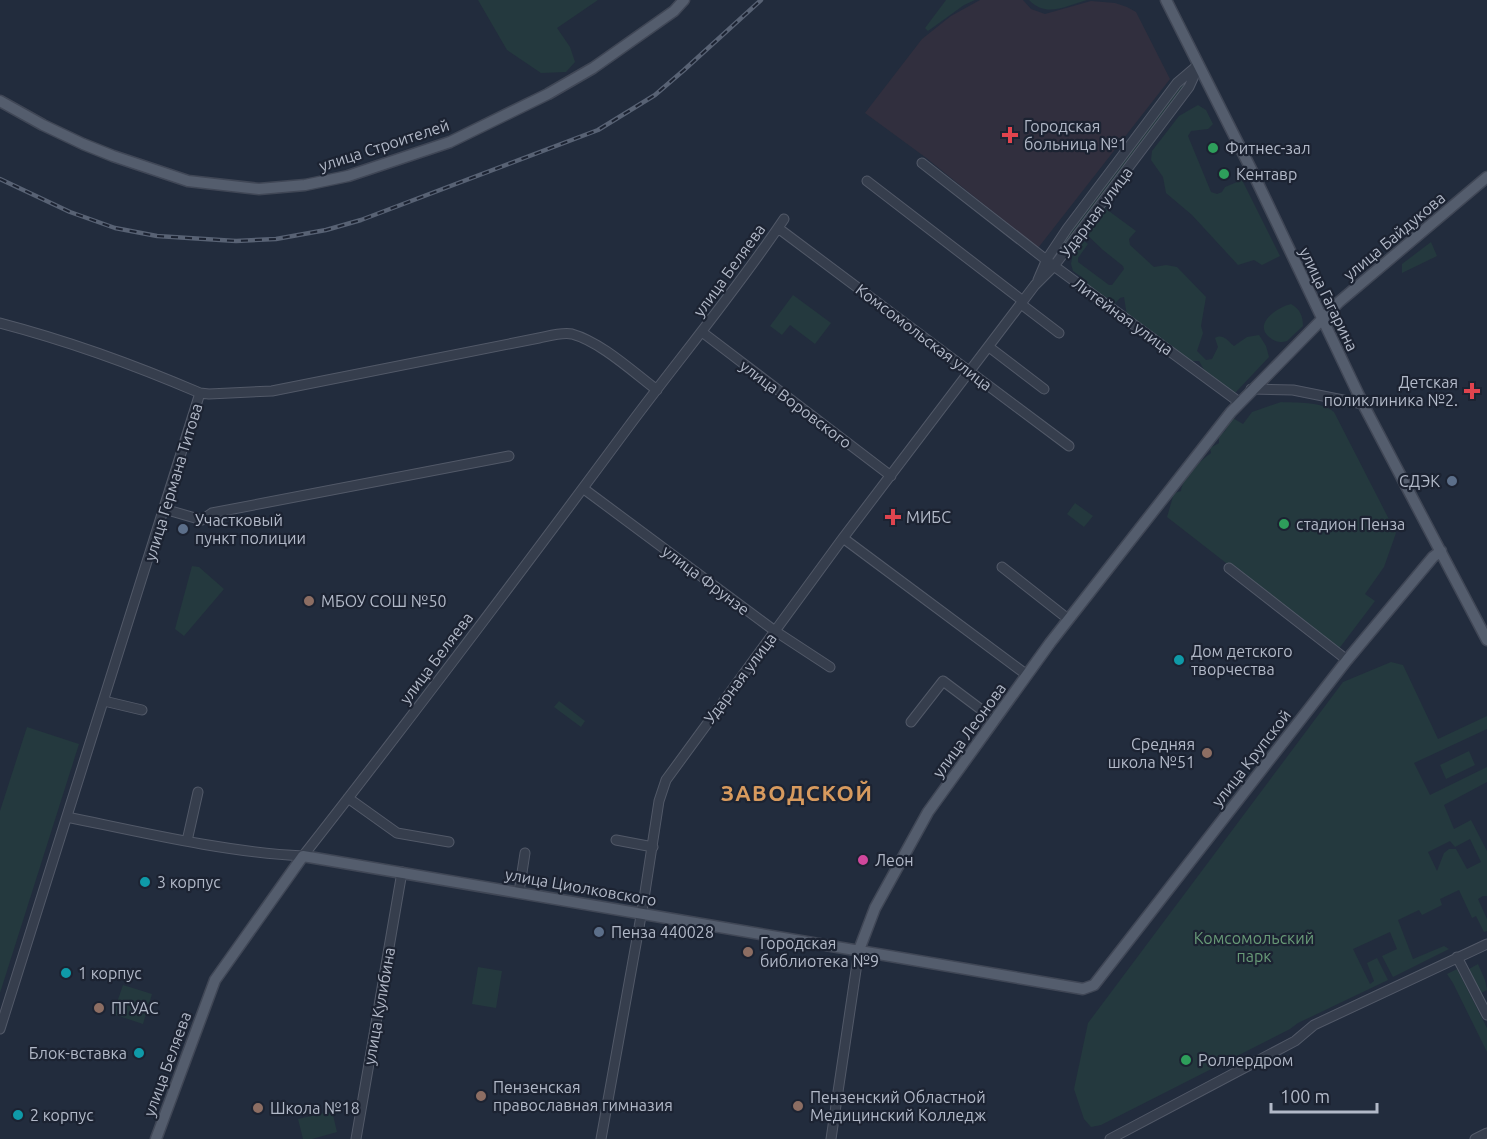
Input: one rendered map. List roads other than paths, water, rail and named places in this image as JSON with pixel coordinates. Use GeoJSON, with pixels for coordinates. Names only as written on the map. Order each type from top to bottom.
{"type":"FeatureCollection","features":[{"type":"Feature","properties":{"kind":"main road","name":"улица Строителей"},"geometry":{"type":"LineString","coordinates":[[0,100],[43,125],[83,144],[188,181],[259,189],[305,185],[348,176],[437,147],[538,99],[594,68],[674,11],[684,0]]}},
{"type":"Feature","properties":{"kind":"main road","name":"улица Гагарина"},"geometry":{"type":"LineString","coordinates":[[1166,0],[1253,173],[1363,404],[1487,640]]}},
{"type":"Feature","properties":{"kind":"main road","name":"улица Байдукова"},"geometry":{"type":"LineString","coordinates":[[1246,395],[1322,319],[1487,177]]}},
{"type":"Feature","properties":{"kind":"main road","name":"улица Леонова"},"geometry":{"type":"LineString","coordinates":[[859,950],[875,908],[928,812],[1027,675],[1124,547],[1246,395]]}},
{"type":"Feature","properties":{"kind":"main road","name":"улица Крупской"},"geometry":{"type":"LineString","coordinates":[[1089,988],[1094,985],[1347,660],[1433,557],[1441,551]]}},
{"type":"Feature","properties":{"kind":"main road","name":"улица Циолковского"},"geometry":{"type":"LineString","coordinates":[[303,856],[1083,989],[1089,988]]}},
{"type":"Feature","properties":{"kind":"main road","name":"улица Беляева"},"geometry":{"type":"LineString","coordinates":[[156,1139],[215,980],[303,856]]}},
{"type":"Feature","properties":{"kind":"street","name":"Ударная улица"},"geometry":{"type":"LineString","coordinates":[[600,1139],[653,846],[659,801],[666,780],[843,538],[1050,263],[1189,87],[1188,79],[1198,65]]}},
{"type":"Feature","properties":{"kind":"street","name":"Литейная улица"},"geometry":{"type":"LineString","coordinates":[[922,163],[1050,263],[1246,395]]}},
{"type":"Feature","properties":{"kind":"street"},"geometry":{"type":"LineString","coordinates":[[867,181],[1059,333]]}},
{"type":"Feature","properties":{"kind":"street","name":"улица Беляева"},"geometry":{"type":"LineString","coordinates":[[303,856],[584,489],[784,219]]}},
{"type":"Feature","properties":{"kind":"street","name":"Комсомольская улица"},"geometry":{"type":"LineString","coordinates":[[778,228],[1069,446]]}},
{"type":"Feature","properties":{"kind":"street"},"geometry":{"type":"LineString","coordinates":[[0,323],[56,338],[200,393]]}},
{"type":"Feature","properties":{"kind":"street","name":"улица Воровского"},"geometry":{"type":"LineString","coordinates":[[702,332],[891,476]]}},
{"type":"Feature","properties":{"kind":"street","name":"улица Германа Титова"},"geometry":{"type":"LineString","coordinates":[[0,1029],[200,393],[272,391],[539,338],[570,334],[590,342],[657,390]]}},
{"type":"Feature","properties":{"kind":"street"},"geometry":{"type":"LineString","coordinates":[[988,347],[1044,389]]}},
{"type":"Feature","properties":{"kind":"street"},"geometry":{"type":"LineString","coordinates":[[1246,395],[1293,390],[1363,404]]}},
{"type":"Feature","properties":{"kind":"street"},"geometry":{"type":"LineString","coordinates":[[164,509],[202,520],[212,513],[509,456]]}},
{"type":"Feature","properties":{"kind":"street","name":"улица Фрунзе"},"geometry":{"type":"LineString","coordinates":[[584,489],[775,631],[830,667]]}},
{"type":"Feature","properties":{"kind":"street"},"geometry":{"type":"LineString","coordinates":[[843,538],[1027,675]]}},
{"type":"Feature","properties":{"kind":"street"},"geometry":{"type":"LineString","coordinates":[[1002,567],[1062,615]]}},
{"type":"Feature","properties":{"kind":"street"},"geometry":{"type":"LineString","coordinates":[[1229,568],[1347,660]]}},
{"type":"Feature","properties":{"kind":"street"},"geometry":{"type":"LineString","coordinates":[[911,722],[943,681],[995,720]]}},
{"type":"Feature","properties":{"kind":"street"},"geometry":{"type":"LineString","coordinates":[[104,701],[142,710]]}},
{"type":"Feature","properties":{"kind":"street"},"geometry":{"type":"LineString","coordinates":[[187,841],[198,792]]}},
{"type":"Feature","properties":{"kind":"street"},"geometry":{"type":"LineString","coordinates":[[348,798],[397,833],[449,842]]}},
{"type":"Feature","properties":{"kind":"street","name":"улица Циолковского"},"geometry":{"type":"LineString","coordinates":[[67,817],[187,841],[279,855],[303,856]]}},
{"type":"Feature","properties":{"kind":"street"},"geometry":{"type":"LineString","coordinates":[[616,840],[653,846]]}},
{"type":"Feature","properties":{"kind":"street"},"geometry":{"type":"LineString","coordinates":[[519,892],[525,853]]}},
{"type":"Feature","properties":{"kind":"street","name":"улица Кулибина"},"geometry":{"type":"LineString","coordinates":[[356,1139],[402,872]]}},
{"type":"Feature","properties":{"kind":"street"},"geometry":{"type":"LineString","coordinates":[[1110,1139],[1296,1041],[1314,1025],[1487,944]]}},
{"type":"Feature","properties":{"kind":"street","name":"улица Леонова"},"geometry":{"type":"LineString","coordinates":[[831,1139],[859,950]]}},
{"type":"Feature","properties":{"kind":"street"},"geometry":{"type":"LineString","coordinates":[[1457,957],[1487,1015]]}},
{"type":"Feature","properties":{"kind":"street"},"geometry":{"type":"LineString","coordinates":[[1475,1139],[1487,1133]]}},
{"type":"Feature","properties":{"kind":"railway"},"geometry":{"type":"LineString","coordinates":[[0,179],[70,212],[115,228],[157,236],[236,241],[276,239],[326,230],[361,220],[598,130],[655,95],[761,0]]}},
{"type":"Feature","properties":{"kind":"place","name":"Городская больница №1"},"geometry":{"type":"Point","coordinates":[1010,135]}},
{"type":"Feature","properties":{"kind":"place","name":"Фитнес-зал"},"geometry":{"type":"Point","coordinates":[1213,148]}},
{"type":"Feature","properties":{"kind":"place","name":"Кентавр"},"geometry":{"type":"Point","coordinates":[1224,174]}},
{"type":"Feature","properties":{"kind":"place","name":"Детская поликлиника №2."},"geometry":{"type":"Point","coordinates":[1472,391]}},
{"type":"Feature","properties":{"kind":"place","name":"СДЭК"},"geometry":{"type":"Point","coordinates":[1452,481]}},
{"type":"Feature","properties":{"kind":"place","name":"МИБС"},"geometry":{"type":"Point","coordinates":[893,517]}},
{"type":"Feature","properties":{"kind":"place","name":"стадион Пенза"},"geometry":{"type":"Point","coordinates":[1284,524]}},
{"type":"Feature","properties":{"kind":"place","name":"Участковый пункт полиции"},"geometry":{"type":"Point","coordinates":[183,529]}},
{"type":"Feature","properties":{"kind":"place","name":"МБОУ СОШ №50"},"geometry":{"type":"Point","coordinates":[309,601]}},
{"type":"Feature","properties":{"kind":"place","name":"Дом детского творчества"},"geometry":{"type":"Point","coordinates":[1179,660]}},
{"type":"Feature","properties":{"kind":"place","name":"Средняя школа №51"},"geometry":{"type":"Point","coordinates":[1207,753]}},
{"type":"Feature","properties":{"kind":"place","name":"Леон"},"geometry":{"type":"Point","coordinates":[863,860]}},
{"type":"Feature","properties":{"kind":"place","name":"3 корпус"},"geometry":{"type":"Point","coordinates":[145,882]}},
{"type":"Feature","properties":{"kind":"place","name":"Пенза 440028"},"geometry":{"type":"Point","coordinates":[599,932]}},
{"type":"Feature","properties":{"kind":"place","name":"Городская библиотека №9"},"geometry":{"type":"Point","coordinates":[748,952]}},
{"type":"Feature","properties":{"kind":"place","name":"1 корпус"},"geometry":{"type":"Point","coordinates":[66,973]}},
{"type":"Feature","properties":{"kind":"place","name":"ПГУАС"},"geometry":{"type":"Point","coordinates":[99,1008]}},
{"type":"Feature","properties":{"kind":"place","name":"Блок-вставка"},"geometry":{"type":"Point","coordinates":[139,1053]}},
{"type":"Feature","properties":{"kind":"place","name":"Роллердром"},"geometry":{"type":"Point","coordinates":[1186,1060]}},
{"type":"Feature","properties":{"kind":"place","name":"Пензенская православная гимназия"},"geometry":{"type":"Point","coordinates":[481,1096]}},
{"type":"Feature","properties":{"kind":"place","name":"Пензенский Областной Медицинский Колледж"},"geometry":{"type":"Point","coordinates":[798,1106]}},
{"type":"Feature","properties":{"kind":"place","name":"Школа №18"},"geometry":{"type":"Point","coordinates":[258,1108]}},
{"type":"Feature","properties":{"kind":"place","name":"2 корпус"},"geometry":{"type":"Point","coordinates":[18,1115]}},
{"type":"Feature","properties":{"kind":"district","name":"ЗАВОДСКОЙ"},"geometry":{"type":"Point","coordinates":[797,792]}},
{"type":"Feature","properties":{"kind":"park label","name":"Комсомольский парк"},"geometry":{"type":"Point","coordinates":[1254,947]}}]}
